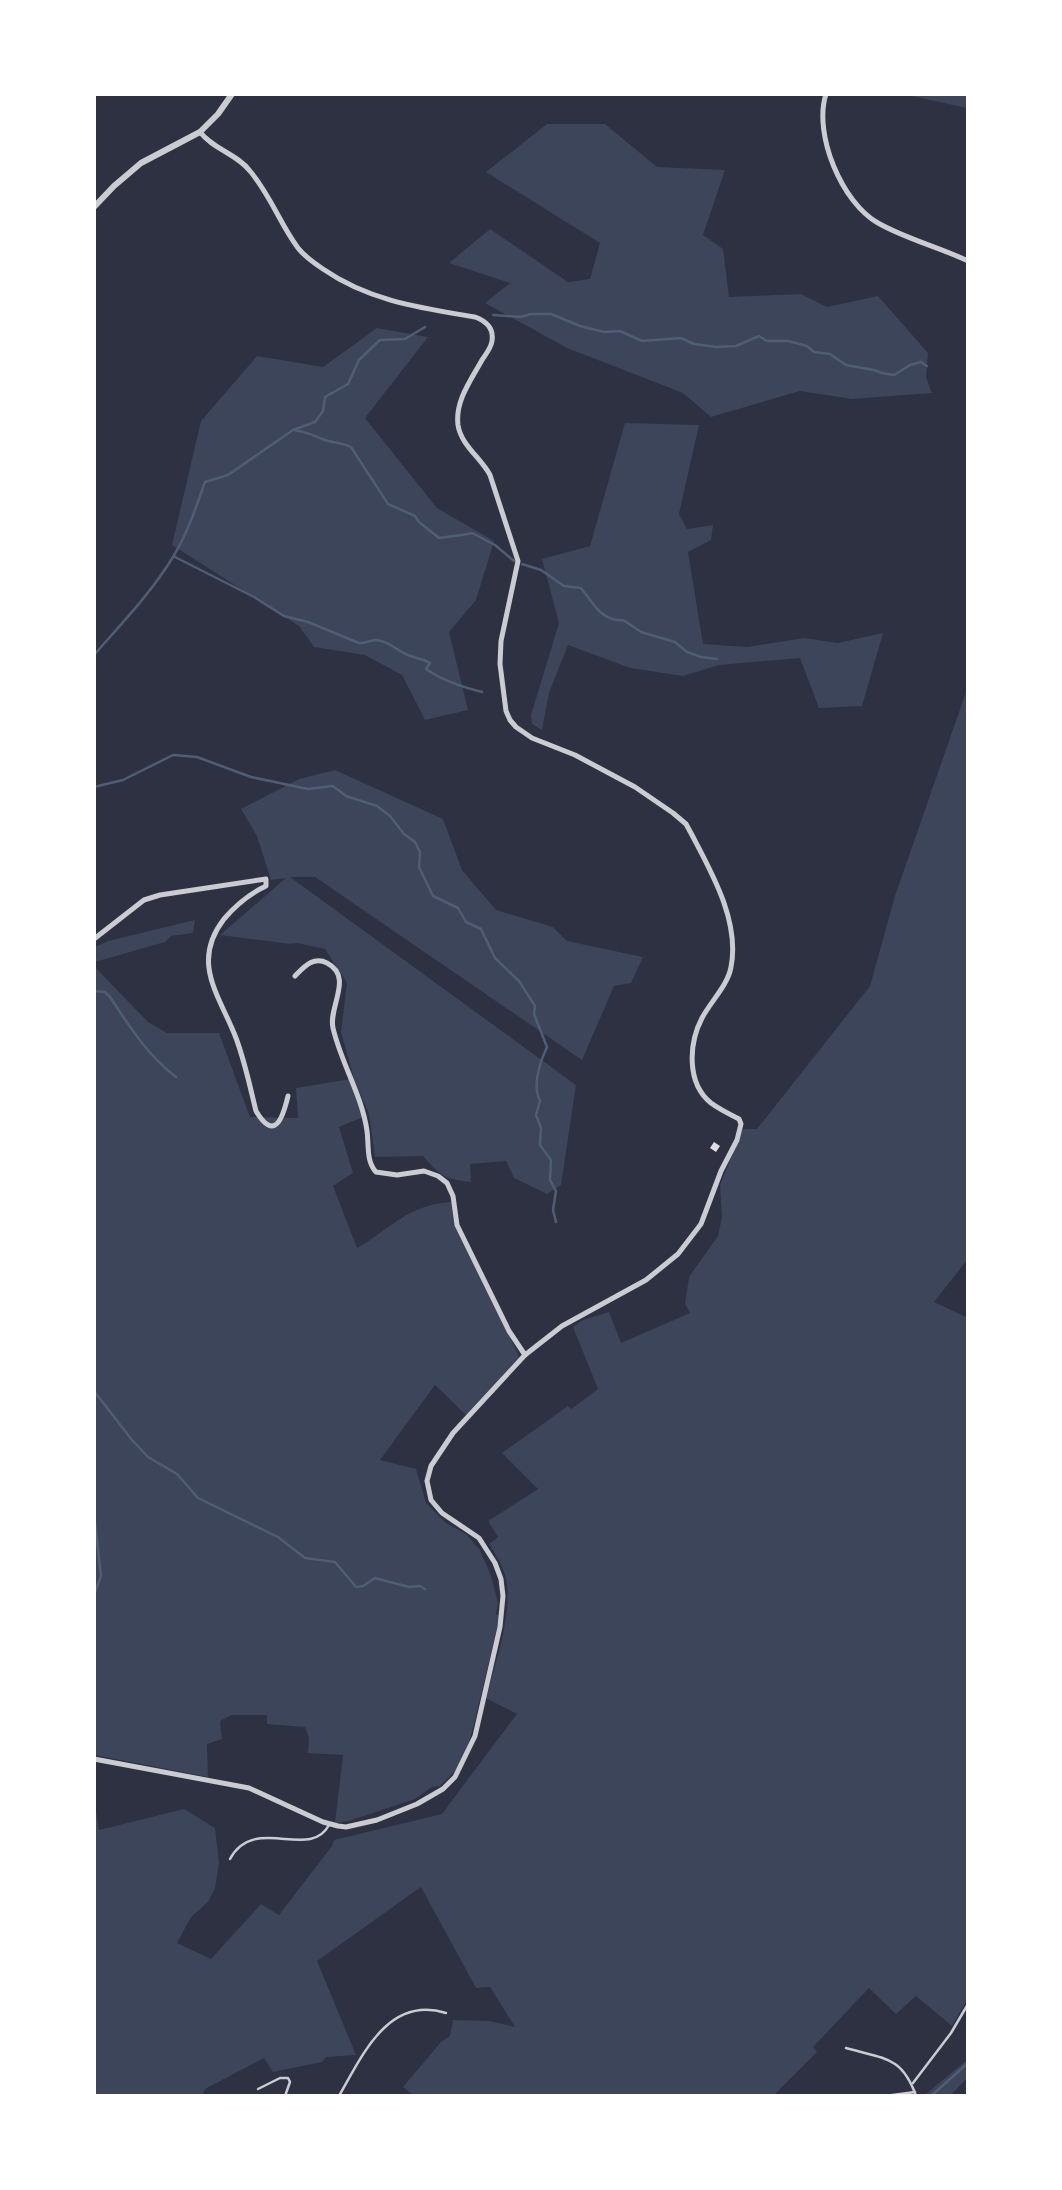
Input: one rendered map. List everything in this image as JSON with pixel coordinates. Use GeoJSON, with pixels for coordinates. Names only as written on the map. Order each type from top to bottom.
{"type":"FeatureCollection","features":[{"type":"Feature","properties":{"kind":"street"},"geometry":{"type":"LineString","coordinates":[[94,207],[141,163],[200,132],[218,114],[232,94]]}},
{"type":"Feature","properties":{"kind":"street"},"geometry":{"type":"LineString","coordinates":[[826,94],[822,111],[826,144],[834,166],[856,203],[880,224],[968,261]]}},
{"type":"Feature","properties":{"kind":"street"},"geometry":{"type":"LineString","coordinates":[[94,1759],[249,1788],[329,1825],[346,1827],[418,1804],[443,1789],[454,1777],[475,1736],[500,1627],[503,1596],[501,1578],[495,1563],[479,1538],[436,1507],[429,1496],[427,1475],[453,1433],[525,1355],[562,1326],[646,1280],[678,1254],[701,1224],[721,1171],[737,1140],[741,1124],[738,1119],[711,1103],[701,1092],[695,1078],[693,1038],[701,1019],[728,976],[732,967],[733,951],[726,906],[687,824],[635,787],[575,755],[532,738],[516,727],[506,711],[500,664],[501,641],[518,561],[490,475],[462,436],[458,426],[460,404],[491,344],[490,327],[484,320],[475,317],[415,307],[372,296],[330,274],[298,248],[272,201],[247,167],[208,141],[200,132]]}},
{"type":"Feature","properties":{"kind":"street"},"geometry":{"type":"LineString","coordinates":[[94,939],[144,900],[160,895],[266,879],[265,886],[239,903],[220,925],[208,950],[209,970],[237,1040],[256,1111],[262,1121],[270,1126],[281,1122],[288,1096]]}},
{"type":"Feature","properties":{"kind":"street"},"geometry":{"type":"LineString","coordinates":[[295,976],[308,964],[316,961],[328,963],[336,971],[340,991],[332,1013],[333,1027],[362,1109],[371,1167],[376,1172],[397,1175],[424,1171],[447,1183],[453,1196],[457,1225],[509,1331],[525,1355]]}},
{"type":"Feature","properties":{"kind":"lane"},"geometry":{"type":"LineString","coordinates":[[230,1859],[236,1849],[248,1840],[282,1837],[311,1840],[322,1835],[329,1825]]}},
{"type":"Feature","properties":{"kind":"lane"},"geometry":{"type":"LineString","coordinates":[[913,2083],[951,2033],[968,2004]]}},
{"type":"Feature","properties":{"kind":"lane"},"geometry":{"type":"LineString","coordinates":[[338,2095],[369,2044],[390,2021],[422,2010],[446,2013]]}},
{"type":"Feature","properties":{"kind":"lane"},"geometry":{"type":"LineString","coordinates":[[846,2048],[898,2064],[913,2083],[916,2094],[886,2095]]}},
{"type":"Feature","properties":{"kind":"lane"},"geometry":{"type":"LineString","coordinates":[[258,2089],[280,2078],[288,2078],[290,2082],[285,2095]]}},
{"type":"Feature","properties":{"kind":"shaded area"},"geometry":{"type":"Polygon","coordinates":[[[907,95],[967,95],[967,108],[907,95]]]}},
{"type":"Feature","properties":{"kind":"shaded area"},"geometry":{"type":"Polygon","coordinates":[[[547,124],[605,124],[657,167],[725,170],[703,235],[723,249],[729,297],[801,294],[827,307],[878,296],[928,353],[926,377],[932,393],[852,399],[800,391],[711,417],[683,393],[567,348],[485,303],[510,283],[449,263],[490,229],[568,282],[590,279],[600,243],[486,172],[547,124]]]}},
{"type":"Feature","properties":{"kind":"shaded area"},"geometry":{"type":"Polygon","coordinates":[[[377,328],[428,337],[365,418],[437,508],[494,541],[476,600],[449,632],[468,710],[425,720],[402,675],[365,655],[314,647],[299,626],[172,545],[201,421],[257,356],[323,367],[377,328]]]}},
{"type":"Feature","properties":{"kind":"shaded area"},"geometry":{"type":"Polygon","coordinates":[[[625,423],[699,425],[679,514],[687,529],[713,525],[711,540],[688,552],[703,644],[747,647],[804,638],[838,643],[883,633],[862,706],[819,708],[800,658],[719,665],[683,676],[630,668],[568,645],[549,693],[542,730],[532,724],[531,715],[559,623],[542,559],[590,546],[625,423]]]}},
{"type":"Feature","properties":{"kind":"shaded area"},"geometry":{"type":"Polygon","coordinates":[[[966,692],[967,1260],[934,1302],[968,1318],[968,1998],[952,2026],[916,1996],[896,2014],[869,1988],[813,2047],[817,2052],[774,2095],[413,2095],[403,2087],[441,2042],[450,2036],[453,2020],[490,2021],[515,2027],[490,1987],[476,1988],[421,1887],[317,1961],[356,2055],[326,2057],[322,2062],[273,2072],[264,2058],[205,2089],[202,2095],[95,2095],[94,1799],[99,1830],[184,1809],[215,1828],[219,1862],[215,1888],[208,1902],[191,1917],[177,1943],[211,1959],[261,1904],[279,1915],[334,1840],[442,1814],[517,1714],[486,1698],[501,1642],[508,1598],[504,1573],[489,1544],[498,1537],[488,1521],[538,1489],[502,1453],[568,1406],[571,1409],[598,1389],[573,1327],[583,1320],[609,1312],[621,1343],[690,1313],[685,1304],[689,1277],[718,1236],[722,1217],[720,1185],[743,1129],[757,1129],[870,986],[895,896],[966,692]]]}},
{"type":"Feature","properties":{"kind":"shaded area"},"geometry":{"type":"Polygon","coordinates":[[[335,770],[443,819],[462,870],[496,910],[553,927],[567,941],[643,957],[631,983],[614,986],[582,1060],[315,877],[290,877],[576,1085],[561,1185],[547,1194],[514,1178],[506,1161],[470,1164],[471,1182],[444,1175],[423,1156],[375,1157],[369,1114],[354,1079],[341,1032],[347,983],[325,949],[297,943],[220,935],[286,878],[271,880],[257,836],[241,809],[299,779],[335,770]]]}},
{"type":"Feature","properties":{"kind":"shaded area"},"geometry":{"type":"Polygon","coordinates":[[[195,920],[193,933],[171,936],[165,942],[95,962],[95,947],[108,941],[195,920]]]}},
{"type":"Feature","properties":{"kind":"shaded area"},"geometry":{"type":"Polygon","coordinates":[[[94,966],[148,1022],[167,1033],[219,1033],[250,1117],[298,1118],[296,1088],[351,1079],[363,1117],[339,1127],[353,1173],[333,1186],[357,1248],[411,1213],[451,1202],[455,1225],[518,1354],[519,1357],[466,1415],[435,1385],[380,1460],[416,1469],[426,1503],[446,1523],[466,1534],[480,1550],[498,1603],[496,1614],[500,1616],[464,1757],[456,1770],[440,1786],[432,1787],[415,1799],[349,1821],[335,1823],[343,1755],[308,1753],[309,1738],[305,1727],[267,1724],[267,1715],[231,1715],[220,1721],[222,1739],[207,1744],[208,1777],[95,1755],[94,966]]]}},
{"type":"Feature","properties":{"kind":"shaded area"},"geometry":{"type":"Polygon","coordinates":[[[967,2060],[967,2078],[951,2095],[925,2095],[967,2060]]]}},
{"type":"Feature","properties":{"kind":"building"},"geometry":{"type":"Polygon","coordinates":[[[714,1142],[720,1146],[716,1152],[710,1148],[714,1142]]]}},
{"type":"Feature","properties":{"kind":"waterway"},"geometry":{"type":"LineString","coordinates":[[493,315],[521,317],[551,314],[604,332],[620,331],[642,341],[681,338],[694,344],[716,347],[736,346],[759,336],[767,341],[788,341],[807,346],[814,352],[830,354],[846,365],[894,375],[910,365],[921,362],[927,366]]}},
{"type":"Feature","properties":{"kind":"waterway"},"geometry":{"type":"LineString","coordinates":[[94,655],[146,595],[173,557],[187,530],[205,482],[228,475],[293,430],[315,422],[323,411],[325,397],[348,384],[359,360],[380,340],[405,339],[425,327]]}},
{"type":"Feature","properties":{"kind":"waterway"},"geometry":{"type":"LineString","coordinates":[[294,430],[351,447],[388,504],[415,516],[439,538],[472,533],[495,545],[514,561]]}},
{"type":"Feature","properties":{"kind":"waterway"},"geometry":{"type":"LineString","coordinates":[[175,557],[254,597],[284,616],[308,622],[359,643],[376,640],[385,642],[430,663],[426,669],[439,677],[482,692]]}},
{"type":"Feature","properties":{"kind":"waterway"},"geometry":{"type":"LineString","coordinates":[[522,564],[541,570],[564,586],[581,588],[609,618],[623,620],[641,632],[675,642],[687,652],[717,659]]}},
{"type":"Feature","properties":{"kind":"waterway"},"geometry":{"type":"LineString","coordinates":[[94,787],[123,780],[173,755],[197,757],[251,777],[308,789],[333,786],[346,796],[377,806],[390,816],[404,834],[415,842],[420,852],[419,867],[433,896],[458,908],[466,922],[481,929],[495,958],[519,981],[535,1006],[534,1014],[547,1047],[538,1074],[540,1101],[536,1115],[541,1128],[540,1145],[551,1160],[550,1180],[556,1191],[553,1210],[556,1222]]}},
{"type":"Feature","properties":{"kind":"waterway"},"geometry":{"type":"LineString","coordinates":[[94,991],[105,992],[110,997],[148,1050],[176,1077]]}},
{"type":"Feature","properties":{"kind":"waterway"},"geometry":{"type":"LineString","coordinates":[[94,1391],[148,1457],[177,1474],[198,1498],[278,1537],[305,1558],[335,1562],[356,1587],[375,1578],[425,1589]]}},
{"type":"Feature","properties":{"kind":"waterway"},"geometry":{"type":"LineString","coordinates":[[94,1513],[101,1576],[94,1595]]}},
{"type":"Feature","properties":{"kind":"waterway"},"geometry":{"type":"LineString","coordinates":[[931,2096],[968,2063]]}}]}
